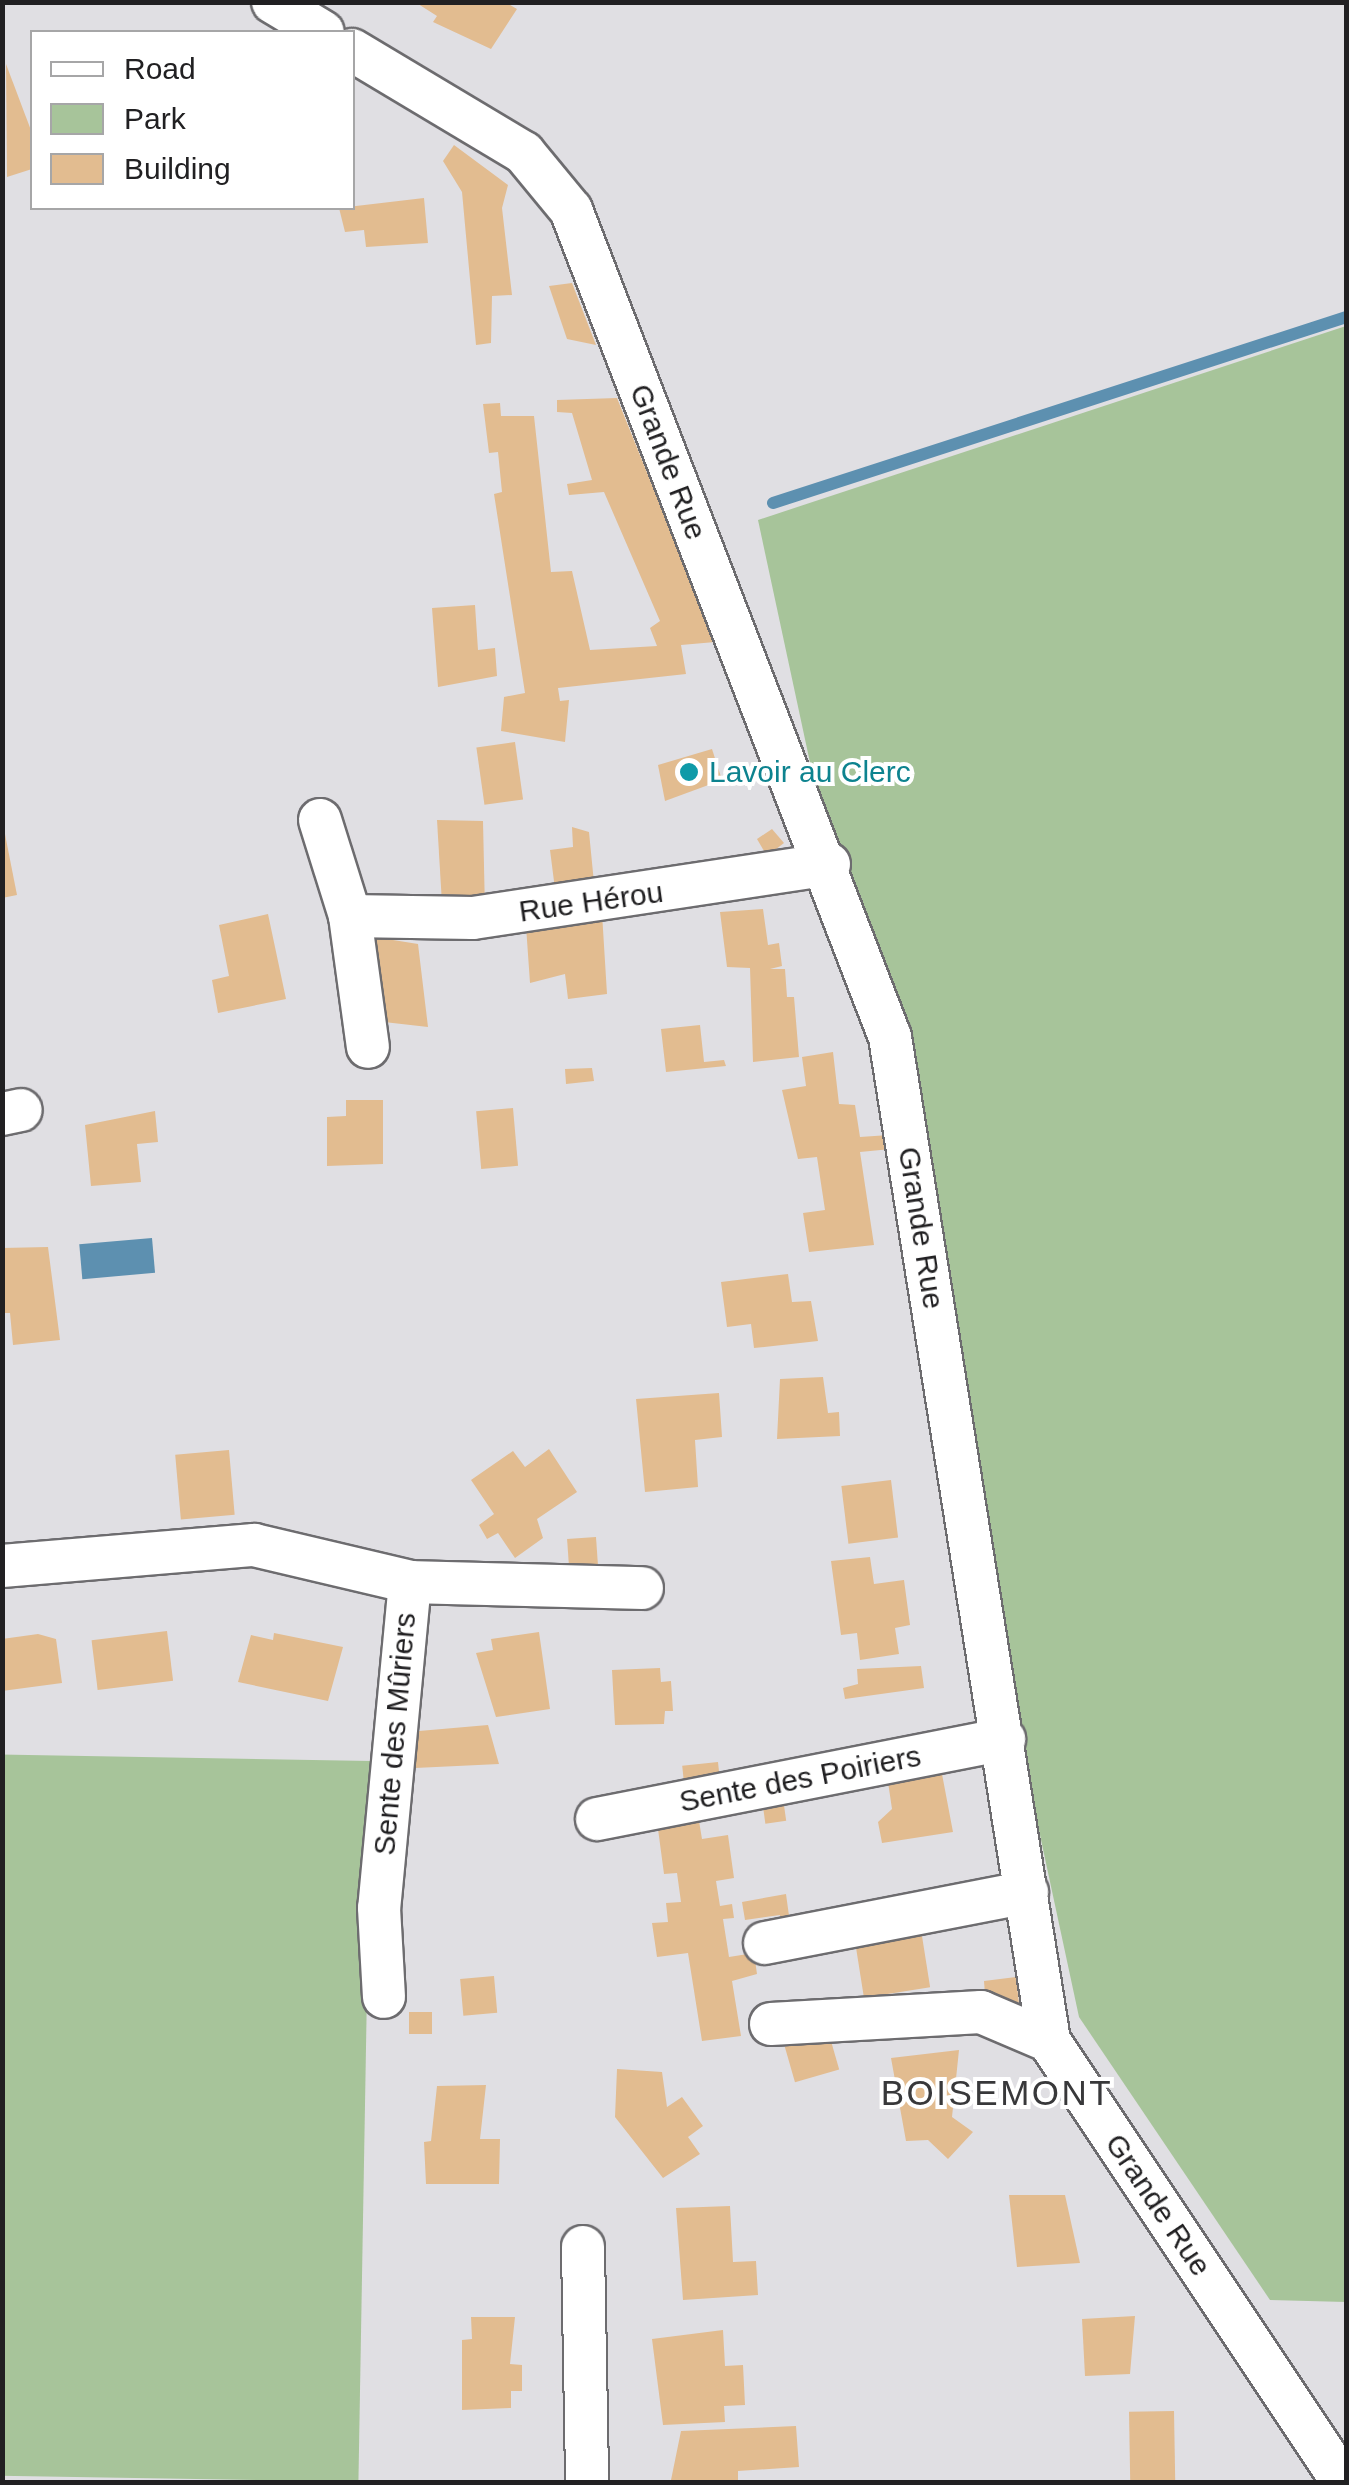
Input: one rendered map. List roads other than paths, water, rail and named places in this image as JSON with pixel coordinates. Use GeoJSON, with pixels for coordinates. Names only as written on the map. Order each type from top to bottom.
{"type":"FeatureCollection","features":[{"type":"Feature","properties":{"kind":"street"},"geometry":{"type":"LineString","coordinates":[[273,2],[320,30]]}},
{"type":"Feature","properties":{"kind":"street","name":"Grande Rue"},"geometry":{"type":"LineString","coordinates":[[355,52],[524,153],[570,210],[829,864],[890,1037],[1049,2040],[1343,2482]]}},
{"type":"Feature","properties":{"kind":"street"},"geometry":{"type":"LineString","coordinates":[[320,820],[350,916],[368,1048]]}},
{"type":"Feature","properties":{"kind":"street","name":"Rue Hérou"},"geometry":{"type":"LineString","coordinates":[[350,916],[473,918],[829,864]]}},
{"type":"Feature","properties":{"kind":"street","name":"Sente des Mûriers"},"geometry":{"type":"LineString","coordinates":[[2,1566],[254,1545],[410,1582],[378,1908],[384,1997]]}},
{"type":"Feature","properties":{"kind":"street"},"geometry":{"type":"LineString","coordinates":[[410,1582],[642,1588]]}},
{"type":"Feature","properties":{"kind":"street","name":"Sente des Poiriers"},"geometry":{"type":"LineString","coordinates":[[596,1819],[1004,1740]]}},
{"type":"Feature","properties":{"kind":"street"},"geometry":{"type":"LineString","coordinates":[[764,1943],[1027,1892]]}},
{"type":"Feature","properties":{"kind":"street"},"geometry":{"type":"LineString","coordinates":[[771,2024],[981,2012],[1049,2040]]}},
{"type":"Feature","properties":{"kind":"street"},"geometry":{"type":"LineString","coordinates":[[583,2248],[587,2482]]}},
{"type":"Feature","properties":{"kind":"water"},"geometry":{"type":"Polygon","coordinates":[[[152,1238],[155,1273],[82,1279],[79,1244],[152,1238]]]}},
{"type":"Feature","properties":{"kind":"waterway"},"geometry":{"type":"LineString","coordinates":[[773,503],[1346,317]]}},
{"type":"Feature","properties":{"kind":"place","name":"Lavoir au Clerc"},"geometry":{"type":"Point","coordinates":[689,772]}},
{"type":"Feature","properties":{"kind":"district","name":"BOISEMONT"},"geometry":{"type":"Point","coordinates":[997,2093]}}]}
